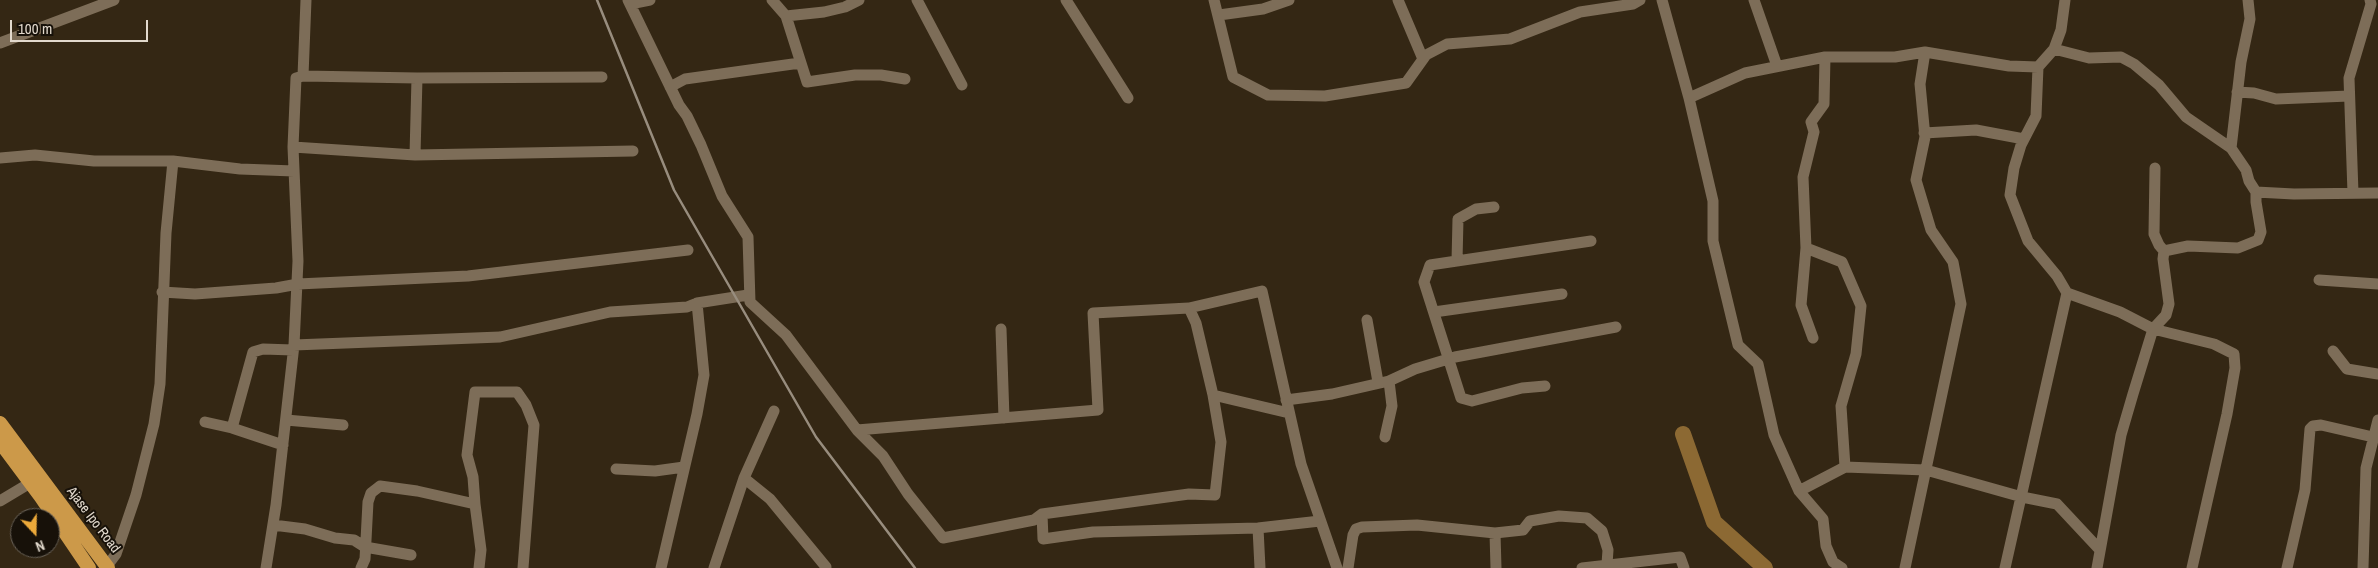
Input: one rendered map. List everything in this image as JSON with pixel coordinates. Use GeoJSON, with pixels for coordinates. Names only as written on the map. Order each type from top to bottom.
{"type":"FeatureCollection","features":[{"type":"Feature","properties":{"kind":"highway"},"geometry":{"type":"LineString","coordinates":[[0,424],[46,494]]}},
{"type":"Feature","properties":{"kind":"highway"},"geometry":{"type":"LineString","coordinates":[[0,442],[30,483],[46,494]]}},
{"type":"Feature","properties":{"kind":"highway","name":"Ajase Ipo Road"},"geometry":{"type":"LineString","coordinates":[[46,494],[108,567]]}},
{"type":"Feature","properties":{"kind":"highway","name":"Ajase Ipo Road"},"geometry":{"type":"LineString","coordinates":[[46,494],[90,568]]}},
{"type":"Feature","properties":{"kind":"street"},"geometry":{"type":"LineString","coordinates":[[0,43],[114,0]]}},
{"type":"Feature","properties":{"kind":"street"},"geometry":{"type":"LineString","coordinates":[[303,76],[306,0]]}},
{"type":"Feature","properties":{"kind":"street"},"geometry":{"type":"LineString","coordinates":[[650,0],[629,2],[670,87],[702,145],[722,196],[748,237],[748,295],[750,302],[786,335],[857,430],[883,456],[908,494],[943,538],[1034,520],[1042,514],[1189,494],[1215,495],[1221,442],[1214,396],[1196,323],[1189,308]]}},
{"type":"Feature","properties":{"kind":"street"},"geometry":{"type":"LineString","coordinates":[[772,0],[786,16],[807,82],[855,75],[881,75],[905,79]]}},
{"type":"Feature","properties":{"kind":"street"},"geometry":{"type":"LineString","coordinates":[[786,16],[831,11],[859,0]]}},
{"type":"Feature","properties":{"kind":"street"},"geometry":{"type":"LineString","coordinates":[[917,0],[962,85]]}},
{"type":"Feature","properties":{"kind":"street"},"geometry":{"type":"LineString","coordinates":[[1066,0],[1128,98]]}},
{"type":"Feature","properties":{"kind":"street"},"geometry":{"type":"LineString","coordinates":[[1214,0],[1233,76],[1268,95],[1325,96],[1406,83],[1426,55],[1448,44],[1510,39],[1580,12],[1633,4],[1640,0]]}},
{"type":"Feature","properties":{"kind":"street"},"geometry":{"type":"LineString","coordinates":[[1218,15],[1263,9],[1289,0]]}},
{"type":"Feature","properties":{"kind":"street"},"geometry":{"type":"LineString","coordinates":[[1398,0],[1423,59]]}},
{"type":"Feature","properties":{"kind":"street"},"geometry":{"type":"LineString","coordinates":[[1662,0],[1689,98],[1713,201],[1713,241],[1738,345],[1758,364],[1774,435],[1799,491],[1822,519],[1826,546],[1833,562],[1842,568]]}},
{"type":"Feature","properties":{"kind":"street"},"geometry":{"type":"LineString","coordinates":[[1754,0],[1777,66]]}},
{"type":"Feature","properties":{"kind":"street"},"geometry":{"type":"LineString","coordinates":[[2065,0],[2061,30],[2054,50],[2038,67],[2036,116],[2024,139],[2010,187],[2013,206],[2028,241],[2057,276],[2067,293],[2120,312],[2153,329],[2214,344],[2234,354],[2235,368],[2227,414],[2192,568]]}},
{"type":"Feature","properties":{"kind":"street"},"geometry":{"type":"LineString","coordinates":[[2231,148],[2237,92],[2250,19],[2248,0]]}},
{"type":"Feature","properties":{"kind":"street"},"geometry":{"type":"LineString","coordinates":[[2354,193],[2349,78],[2371,4],[2370,0]]}},
{"type":"Feature","properties":{"kind":"street"},"geometry":{"type":"LineString","coordinates":[[2054,50],[2089,58],[2121,57],[2134,64],[2159,85],[2186,117],[2231,148],[2246,170],[2248,181],[2256,192],[2261,232],[2258,240],[2238,248],[2188,246],[2164,250]]}},
{"type":"Feature","properties":{"kind":"street"},"geometry":{"type":"LineString","coordinates":[[1689,98],[1745,73],[1755,73],[1777,66],[1825,57],[1895,57],[1925,52],[2009,66],[2038,67]]}},
{"type":"Feature","properties":{"kind":"street"},"geometry":{"type":"LineString","coordinates":[[1905,568],[1961,304],[1953,262],[1931,230],[1916,180],[1924,133],[1920,84],[1925,52]]}},
{"type":"Feature","properties":{"kind":"street"},"geometry":{"type":"LineString","coordinates":[[1813,338],[1801,305],[1806,248],[1803,177],[1814,132],[1811,122],[1824,104],[1825,57]]}},
{"type":"Feature","properties":{"kind":"street"},"geometry":{"type":"LineString","coordinates":[[670,87],[685,79],[800,63]]}},
{"type":"Feature","properties":{"kind":"street"},"geometry":{"type":"LineString","coordinates":[[266,568],[286,420],[294,347],[298,284],[293,147],[296,78],[303,76],[417,78],[602,77]]}},
{"type":"Feature","properties":{"kind":"street"},"geometry":{"type":"LineString","coordinates":[[415,155],[417,78]]}},
{"type":"Feature","properties":{"kind":"street"},"geometry":{"type":"LineString","coordinates":[[2237,92],[2254,93],[2276,99],[2350,96]]}},
{"type":"Feature","properties":{"kind":"street"},"geometry":{"type":"LineString","coordinates":[[1924,133],[1976,130],[2024,139]]}},
{"type":"Feature","properties":{"kind":"street"},"geometry":{"type":"LineString","coordinates":[[293,147],[415,155],[633,152]]}},
{"type":"Feature","properties":{"kind":"street"},"geometry":{"type":"LineString","coordinates":[[0,158],[35,155],[94,161],[173,161],[240,169],[294,171]]}},
{"type":"Feature","properties":{"kind":"street"},"geometry":{"type":"LineString","coordinates":[[108,567],[116,554],[149,447],[160,384],[162,292],[173,161]]}},
{"type":"Feature","properties":{"kind":"street"},"geometry":{"type":"LineString","coordinates":[[2155,168],[2154,234],[2159,245],[2164,250]]}},
{"type":"Feature","properties":{"kind":"street"},"geometry":{"type":"LineString","coordinates":[[2256,192],[2294,194],[2378,193]]}},
{"type":"Feature","properties":{"kind":"street"},"geometry":{"type":"LineString","coordinates":[[1457,261],[1458,219],[1476,209],[1494,207]]}},
{"type":"Feature","properties":{"kind":"street"},"geometry":{"type":"LineString","coordinates":[[1545,386],[1522,388],[1472,401],[1461,398],[1424,282],[1430,265],[1591,241]]}},
{"type":"Feature","properties":{"kind":"street"},"geometry":{"type":"LineString","coordinates":[[1806,248],[1842,262],[1861,306],[1856,354],[1842,406],[1845,467]]}},
{"type":"Feature","properties":{"kind":"street"},"geometry":{"type":"LineString","coordinates":[[162,292],[195,294],[298,284],[468,276],[688,250]]}},
{"type":"Feature","properties":{"kind":"street"},"geometry":{"type":"LineString","coordinates":[[2097,568],[2121,435],[2145,348],[2153,329],[2161,323],[2169,304],[2163,259],[2164,250]]}},
{"type":"Feature","properties":{"kind":"street"},"geometry":{"type":"LineString","coordinates":[[2319,280],[2378,284]]}},
{"type":"Feature","properties":{"kind":"street"},"geometry":{"type":"LineString","coordinates":[[857,430],[1098,410],[1093,313],[1189,308],[1262,291],[1301,464],[1337,568]]}},
{"type":"Feature","properties":{"kind":"street"},"geometry":{"type":"LineString","coordinates":[[2006,568],[2067,293]]}},
{"type":"Feature","properties":{"kind":"street"},"geometry":{"type":"LineString","coordinates":[[1434,312],[1562,294]]}},
{"type":"Feature","properties":{"kind":"street"},"geometry":{"type":"LineString","coordinates":[[232,428],[253,352],[263,349],[500,337],[610,312],[687,307],[697,303],[748,295]]}},
{"type":"Feature","properties":{"kind":"street"},"geometry":{"type":"LineString","coordinates":[[661,568],[697,414],[704,375],[697,303]]}},
{"type":"Feature","properties":{"kind":"street"},"geometry":{"type":"LineString","coordinates":[[1367,320],[1383,382],[1392,406],[1385,437]]}},
{"type":"Feature","properties":{"kind":"street"},"geometry":{"type":"LineString","coordinates":[[1286,400],[1332,394],[1383,382],[1448,359],[1616,327]]}},
{"type":"Feature","properties":{"kind":"street"},"geometry":{"type":"LineString","coordinates":[[1001,329],[1004,418]]}},
{"type":"Feature","properties":{"kind":"street"},"geometry":{"type":"LineString","coordinates":[[2333,351],[2347,370],[2378,374]]}},
{"type":"Feature","properties":{"kind":"street"},"geometry":{"type":"LineString","coordinates":[[479,568],[481,550],[474,504],[473,477],[467,455],[475,392],[518,392],[526,405],[534,425],[523,568]]}},
{"type":"Feature","properties":{"kind":"street"},"geometry":{"type":"LineString","coordinates":[[1214,396],[1289,413]]}},
{"type":"Feature","properties":{"kind":"street"},"geometry":{"type":"LineString","coordinates":[[714,568],[744,478],[774,411]]}},
{"type":"Feature","properties":{"kind":"street"},"geometry":{"type":"LineString","coordinates":[[286,420],[343,424]]}},
{"type":"Feature","properties":{"kind":"street"},"geometry":{"type":"LineString","coordinates":[[2363,568],[2365,477],[2378,420]]}},
{"type":"Feature","properties":{"kind":"street"},"geometry":{"type":"LineString","coordinates":[[205,422],[232,428],[283,445]]}},
{"type":"Feature","properties":{"kind":"street"},"geometry":{"type":"LineString","coordinates":[[2287,568],[2305,490],[2310,429],[2312,426],[2321,425],[2373,437]]}},
{"type":"Feature","properties":{"kind":"street"},"geometry":{"type":"LineString","coordinates":[[616,469],[655,471],[684,467]]}},
{"type":"Feature","properties":{"kind":"street"},"geometry":{"type":"LineString","coordinates":[[1799,491],[1845,467],[1926,470],[2022,497],[2057,504],[2100,550]]}},
{"type":"Feature","properties":{"kind":"street"},"geometry":{"type":"LineString","coordinates":[[744,478],[770,499],[826,567]]}},
{"type":"Feature","properties":{"kind":"street"},"geometry":{"type":"LineString","coordinates":[[0,501],[30,483]]}},
{"type":"Feature","properties":{"kind":"street"},"geometry":{"type":"LineString","coordinates":[[361,568],[365,559],[368,502],[371,493],[380,486],[417,491],[474,504]]}},
{"type":"Feature","properties":{"kind":"street"},"geometry":{"type":"LineString","coordinates":[[1042,514],[1043,539],[1093,532],[1258,528],[1320,521]]}},
{"type":"Feature","properties":{"kind":"street"},"geometry":{"type":"LineString","coordinates":[[1348,568],[1353,535],[1356,530],[1362,527],[1418,525],[1495,533],[1524,530],[1530,521],[1559,516],[1587,518],[1602,531],[1605,539],[1607,564]]}},
{"type":"Feature","properties":{"kind":"street"},"geometry":{"type":"LineString","coordinates":[[273,525],[305,529],[335,538],[354,540],[365,547],[411,554]]}},
{"type":"Feature","properties":{"kind":"street"},"geometry":{"type":"LineString","coordinates":[[1258,528],[1260,568]]}},
{"type":"Feature","properties":{"kind":"street"},"geometry":{"type":"LineString","coordinates":[[1495,533],[1496,568]]}},
{"type":"Feature","properties":{"kind":"street"},"geometry":{"type":"LineString","coordinates":[[1582,568],[1680,557],[1684,568]]}},
{"type":"Feature","properties":{"kind":"waterway"},"geometry":{"type":"LineString","coordinates":[[1683,434],[1714,522],[1765,568]]}},
{"type":"Feature","properties":{"kind":"railway"},"geometry":{"type":"LineString","coordinates":[[597,0],[674,190],[816,437],[915,568]]}}]}
